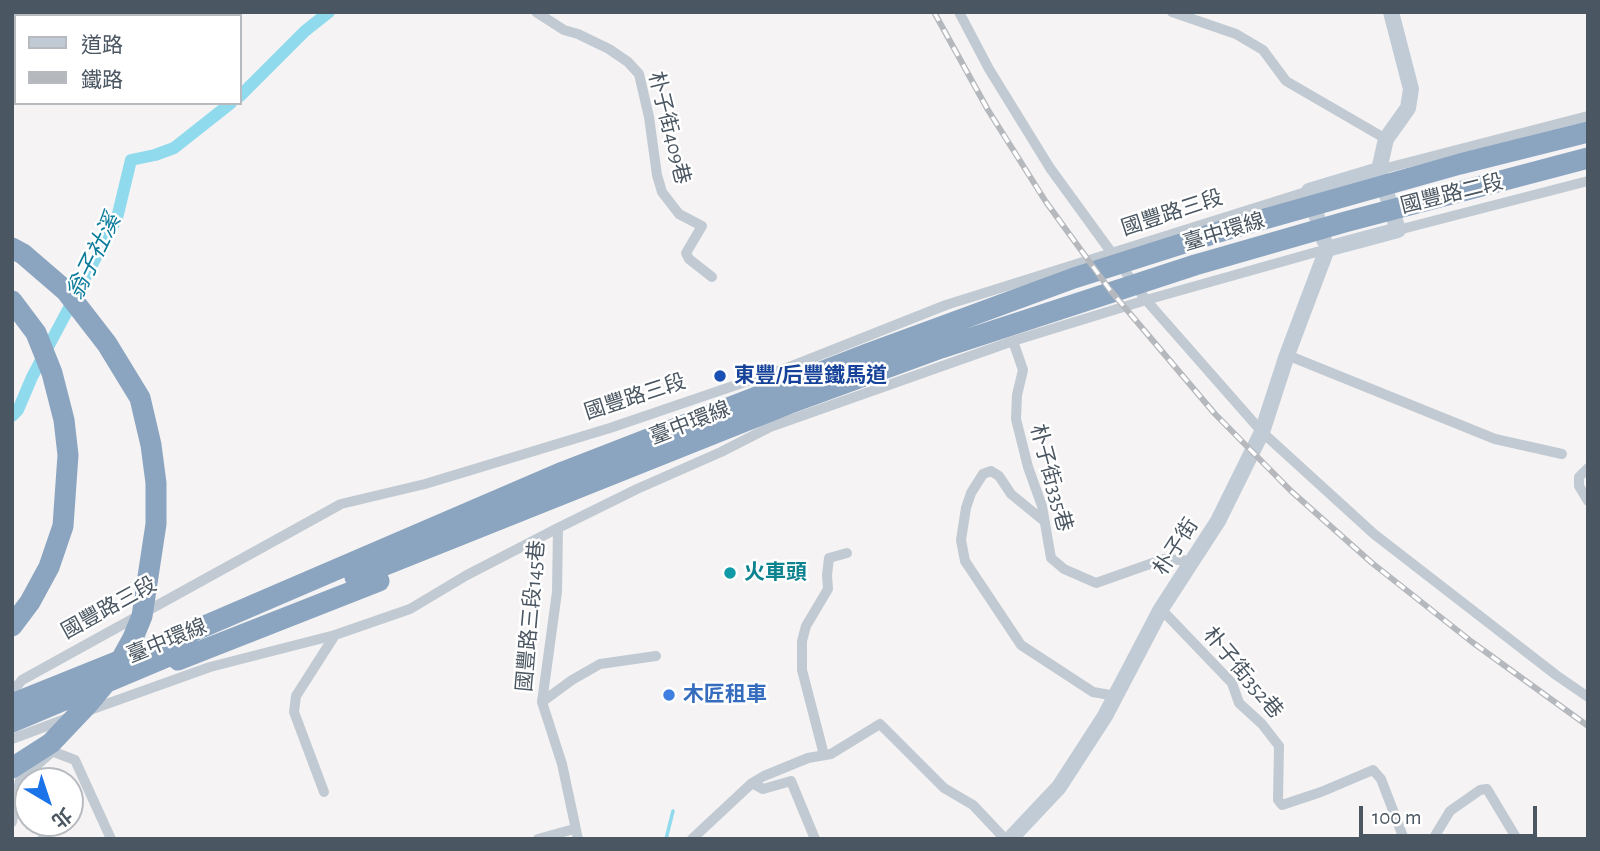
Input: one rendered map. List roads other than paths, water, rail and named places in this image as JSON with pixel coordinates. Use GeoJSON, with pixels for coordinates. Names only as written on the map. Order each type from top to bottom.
{"type":"FeatureCollection","features":[{"type":"Feature","properties":{"kind":"highway","name":"臺中環線"},"geometry":{"type":"LineString","coordinates":[[12,702],[240,611],[563,472],[867,354],[1074,278],[1222,231],[1460,164],[1588,132]]}},
{"type":"Feature","properties":{"kind":"highway","name":"臺中環線"},"geometry":{"type":"LineString","coordinates":[[12,722],[412,554],[789,404],[941,348],[1195,265],[1588,158]]}},
{"type":"Feature","properties":{"kind":"highway"},"geometry":{"type":"LineString","coordinates":[[12,248],[23,254],[66,291],[107,344],[140,398],[151,445],[156,483],[156,524],[142,616],[113,674],[51,743],[12,768]]}},
{"type":"Feature","properties":{"kind":"highway"},"geometry":{"type":"LineString","coordinates":[[12,301],[36,333],[52,373],[64,420],[68,454],[63,526],[49,567],[30,602],[12,626]]}},
{"type":"Feature","properties":{"kind":"highway"},"geometry":{"type":"LineString","coordinates":[[12,702],[105,658],[508,480],[685,414],[867,354]]}},
{"type":"Feature","properties":{"kind":"highway"},"geometry":{"type":"LineString","coordinates":[[12,722],[210,649],[557,511],[722,438],[789,404]]}},
{"type":"Feature","properties":{"kind":"street","name":"朴子街409巷"},"geometry":{"type":"LineString","coordinates":[[536,12],[564,30],[609,48],[639,74],[649,117],[657,175],[663,192],[679,214],[702,226],[686,253],[689,259],[712,276]]}},
{"type":"Feature","properties":{"kind":"street"},"geometry":{"type":"LineString","coordinates":[[959,12],[989,69],[1049,168],[1146,300],[1262,432],[1374,534],[1588,697]]}},
{"type":"Feature","properties":{"kind":"street"},"geometry":{"type":"LineString","coordinates":[[1172,12],[1236,34],[1263,50],[1286,81],[1386,139]]}},
{"type":"Feature","properties":{"kind":"street"},"geometry":{"type":"LineString","coordinates":[[1391,12],[1410,89],[1408,108],[1386,139],[1379,170],[1398,230]]}},
{"type":"Feature","properties":{"kind":"street","name":"國豐路二段"},"geometry":{"type":"LineString","coordinates":[[1379,170],[1588,116]]}},
{"type":"Feature","properties":{"kind":"street","name":"國豐路三段"},"geometry":{"type":"LineString","coordinates":[[12,692],[22,680],[341,504],[425,484],[610,428],[792,366],[947,305],[1379,170]]}},
{"type":"Feature","properties":{"kind":"street","name":"國豐路二段"},"geometry":{"type":"LineString","coordinates":[[1327,249],[1588,181]]}},
{"type":"Feature","properties":{"kind":"street"},"geometry":{"type":"LineString","coordinates":[[12,739],[210,667],[335,635],[410,608],[558,528],[770,427],[1013,341],[1327,249],[1309,191]]}},
{"type":"Feature","properties":{"kind":"street","name":"朴子街"},"geometry":{"type":"LineString","coordinates":[[1007,839],[1059,787],[1116,695],[1161,610],[1218,521],[1262,432],[1287,355],[1327,249]]}},
{"type":"Feature","properties":{"kind":"street","name":"朴子街335巷"},"geometry":{"type":"LineString","coordinates":[[1013,341],[1023,370],[1017,395],[1016,419],[1044,521],[1051,558],[1065,569],[1096,583],[1164,559],[1193,561]]}},
{"type":"Feature","properties":{"kind":"street"},"geometry":{"type":"LineString","coordinates":[[1287,355],[1496,439],[1562,454]]}},
{"type":"Feature","properties":{"kind":"street"},"geometry":{"type":"LineString","coordinates":[[1588,468],[1579,477],[1579,486],[1588,501]]}},
{"type":"Feature","properties":{"kind":"street"},"geometry":{"type":"LineString","coordinates":[[1044,521],[1011,494],[999,476],[991,471],[983,474],[971,493],[966,508],[961,540],[965,561],[1021,645],[1093,692],[1116,695]]}},
{"type":"Feature","properties":{"kind":"street","name":"國豐路三段145巷"},"geometry":{"type":"LineString","coordinates":[[538,839],[576,834],[562,764],[542,702],[557,592],[558,528]]}},
{"type":"Feature","properties":{"kind":"street"},"geometry":{"type":"LineString","coordinates":[[824,755],[802,670],[802,640],[806,626],[828,589],[830,558],[847,553]]}},
{"type":"Feature","properties":{"kind":"street","name":"朴子街352巷"},"geometry":{"type":"LineString","coordinates":[[1161,610],[1231,683],[1239,703],[1262,724],[1279,746],[1278,800],[1282,805],[1321,792],[1373,769],[1381,779],[1404,839]]}},
{"type":"Feature","properties":{"kind":"street"},"geometry":{"type":"LineString","coordinates":[[324,792],[294,712],[296,696],[335,635]]}},
{"type":"Feature","properties":{"kind":"street"},"geometry":{"type":"LineString","coordinates":[[542,702],[600,664],[656,656]]}},
{"type":"Feature","properties":{"kind":"street"},"geometry":{"type":"LineString","coordinates":[[692,839],[752,783],[807,758],[831,754],[880,724],[944,788],[973,805],[1007,839]]}},
{"type":"Feature","properties":{"kind":"street"},"geometry":{"type":"LineString","coordinates":[[38,729],[54,752],[75,760],[111,839]]}},
{"type":"Feature","properties":{"kind":"street"},"geometry":{"type":"LineString","coordinates":[[12,822],[20,780],[54,752]]}},
{"type":"Feature","properties":{"kind":"street"},"geometry":{"type":"LineString","coordinates":[[752,783],[763,789],[791,781],[815,839]]}},
{"type":"Feature","properties":{"kind":"street"},"geometry":{"type":"LineString","coordinates":[[1433,839],[1450,811],[1480,790],[1487,789],[1517,839]]}},
{"type":"Feature","properties":{"kind":"waterway","name":"翁子社溪"},"geometry":{"type":"LineString","coordinates":[[242,94],[305,31],[329,12]]}},
{"type":"Feature","properties":{"kind":"waterway","name":"翁子社溪"},"geometry":{"type":"LineString","coordinates":[[12,416],[18,410],[32,377],[117,218],[131,160],[174,148],[228,105]]}},
{"type":"Feature","properties":{"kind":"waterway"},"geometry":{"type":"LineString","coordinates":[[666,839],[673,811]]}},
{"type":"Feature","properties":{"kind":"railway"},"geometry":{"type":"LineString","coordinates":[[934,12],[988,110],[1046,202],[1110,290],[1215,414],[1291,491],[1372,563],[1472,642],[1588,726]]}},
{"type":"Feature","properties":{"kind":"place","name":"東豐/后豐鐵馬道"},"geometry":{"type":"Point","coordinates":[720,376]}},
{"type":"Feature","properties":{"kind":"place","name":"火車頭"},"geometry":{"type":"Point","coordinates":[730,573]}},
{"type":"Feature","properties":{"kind":"place","name":"木匠租車"},"geometry":{"type":"Point","coordinates":[669,695]}}]}
